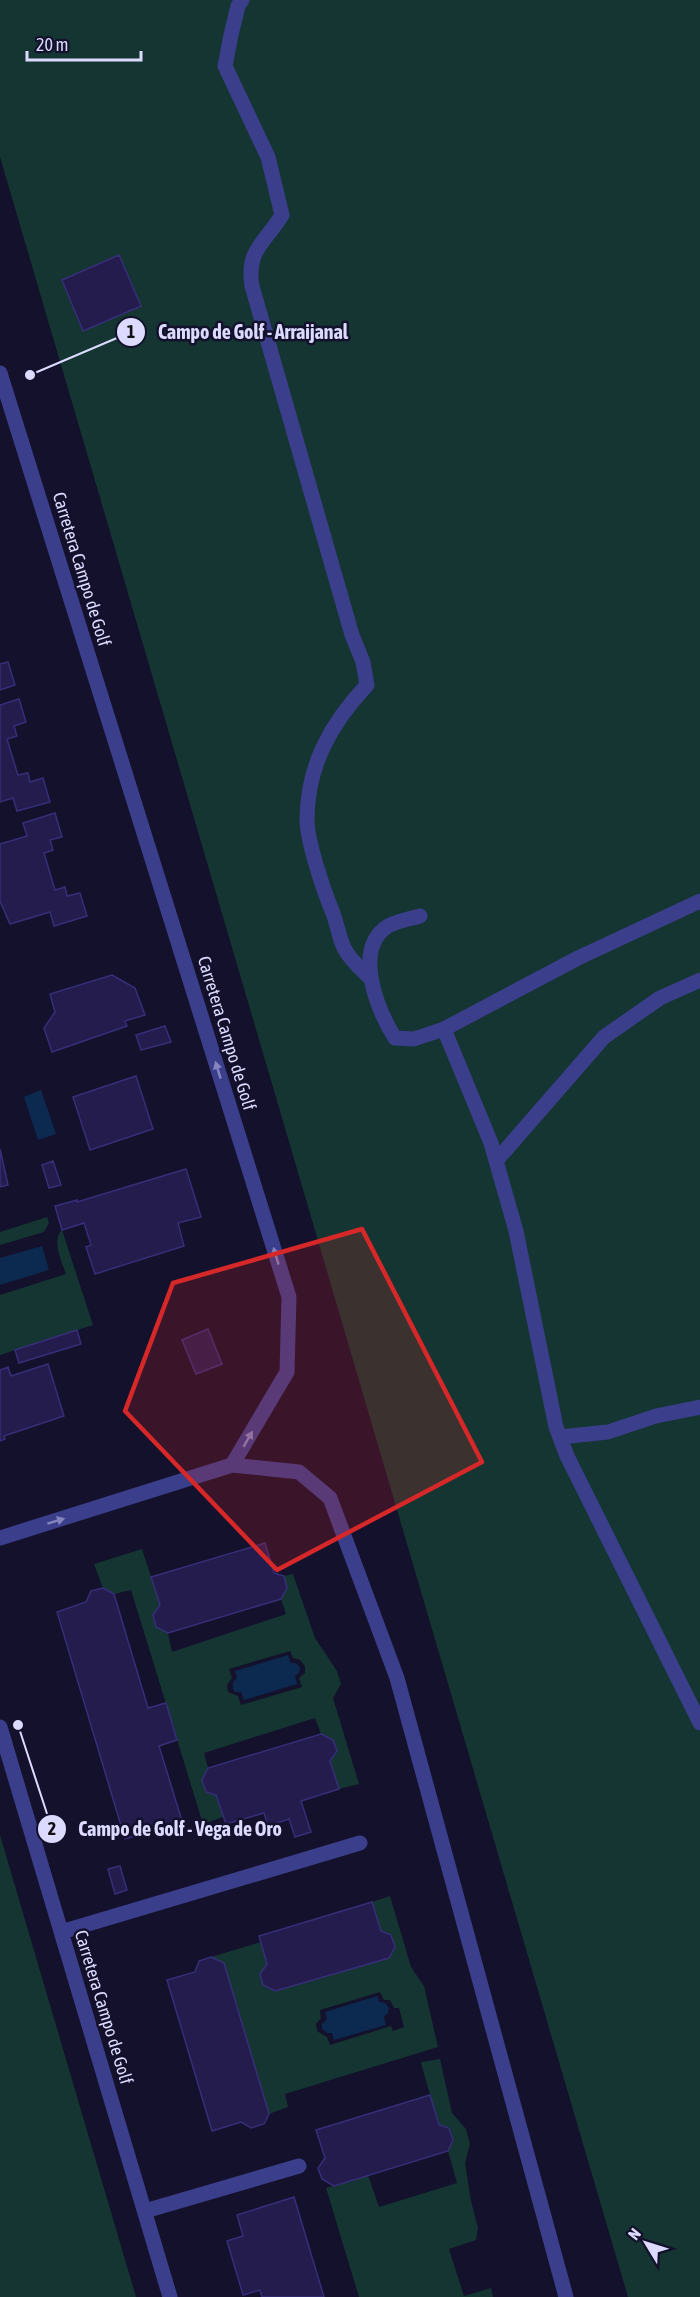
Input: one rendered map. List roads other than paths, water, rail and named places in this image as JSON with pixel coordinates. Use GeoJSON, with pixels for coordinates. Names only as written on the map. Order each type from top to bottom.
{"type":"FeatureCollection","features":[{"type":"Feature","properties":{"kind":"street"},"geometry":{"type":"LineString","coordinates":[[242,0],[238,6],[225,66],[268,157],[282,215],[254,253],[250,274],[252,286],[352,635],[363,662],[367,685],[353,699],[320,749],[310,784],[307,822],[326,898],[345,948],[371,979]]}},
{"type":"Feature","properties":{"kind":"street","name":"Carretera Campo de Golf"},"geometry":{"type":"LineString","coordinates":[[0,373],[289,1297],[287,1372],[232,1465]]}},
{"type":"Feature","properties":{"kind":"street"},"geometry":{"type":"LineString","coordinates":[[420,916],[387,927],[373,945],[370,968],[374,996],[395,1038],[414,1039],[444,1029],[578,958],[700,901]]}},
{"type":"Feature","properties":{"kind":"street"},"geometry":{"type":"LineString","coordinates":[[496,1161],[604,1037],[660,998],[700,980]]}},
{"type":"Feature","properties":{"kind":"street"},"geometry":{"type":"LineString","coordinates":[[444,1029],[491,1143],[516,1231],[560,1437],[567,1456],[700,1723]]}},
{"type":"Feature","properties":{"kind":"street"},"geometry":{"type":"LineString","coordinates":[[560,1437],[608,1432],[656,1416],[700,1407]]}},
{"type":"Feature","properties":{"kind":"street"},"geometry":{"type":"LineString","coordinates":[[567,1456],[594,1433]]}},
{"type":"Feature","properties":{"kind":"street"},"geometry":{"type":"LineString","coordinates":[[0,1539],[232,1465],[299,1472],[330,1498],[398,1678],[566,2297]]}},
{"type":"Feature","properties":{"kind":"street","name":"Carretera Campo de Golf"},"geometry":{"type":"LineString","coordinates":[[0,1727],[170,2297]]}},
{"type":"Feature","properties":{"kind":"street"},"geometry":{"type":"LineString","coordinates":[[61,1932],[360,1843]]}},
{"type":"Feature","properties":{"kind":"street"},"geometry":{"type":"LineString","coordinates":[[145,2211],[299,2166]]}},
{"type":"Feature","properties":{"kind":"water"},"geometry":{"type":"Polygon","coordinates":[[[41,1090],[56,1134],[38,1140],[24,1097],[41,1090]]]}},
{"type":"Feature","properties":{"kind":"water"},"geometry":{"type":"Polygon","coordinates":[[[42,1246],[49,1270],[0,1285],[0,1258],[42,1246]]]}},
{"type":"Feature","properties":{"kind":"water"},"geometry":{"type":"Polygon","coordinates":[[[288,1655],[291,1663],[296,1663],[300,1667],[299,1673],[295,1676],[297,1684],[244,1700],[241,1692],[235,1692],[233,1689],[233,1682],[237,1678],[235,1671],[288,1655]]]}},
{"type":"Feature","properties":{"kind":"water"},"geometry":{"type":"Polygon","coordinates":[[[377,1996],[379,2002],[385,2003],[389,2008],[384,2017],[386,2025],[334,2040],[332,2033],[327,2033],[322,2029],[322,2024],[327,2019],[325,2012],[377,1996]]]}},
{"type":"Feature","properties":{"kind":"place","name":"Campo de Golf - Arraijanal"},"geometry":{"type":"Point","coordinates":[30,375]}},
{"type":"Feature","properties":{"kind":"place","name":"Campo de Golf - Vega de Oro"},"geometry":{"type":"Point","coordinates":[18,1725]}}]}
